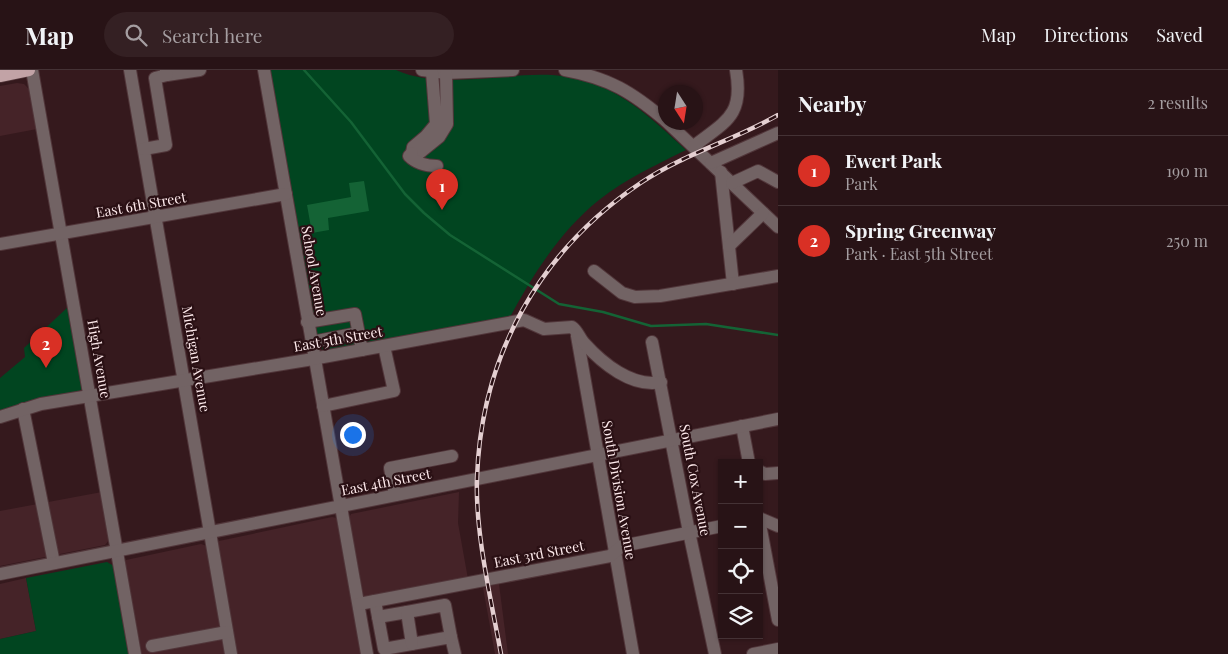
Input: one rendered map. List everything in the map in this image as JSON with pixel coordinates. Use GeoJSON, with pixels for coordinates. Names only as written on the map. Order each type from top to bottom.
{"type":"FeatureCollection","features":[{"type":"Feature","properties":{"kind":"main road"},"geometry":{"type":"LineString","coordinates":[[0,76],[31,70]]}},
{"type":"Feature","properties":{"kind":"street","name":"High Avenue"},"geometry":{"type":"LineString","coordinates":[[31,70],[136,654]]}},
{"type":"Feature","properties":{"kind":"street","name":"Michigan Avenue"},"geometry":{"type":"LineString","coordinates":[[130,70],[231,654]]}},
{"type":"Feature","properties":{"kind":"street"},"geometry":{"type":"LineString","coordinates":[[144,149],[166,145],[155,78],[166,73],[200,70]]}},
{"type":"Feature","properties":{"kind":"street","name":"School Avenue"},"geometry":{"type":"LineString","coordinates":[[264,70],[367,654]]}},
{"type":"Feature","properties":{"kind":"street"},"geometry":{"type":"LineString","coordinates":[[429,139],[436,119],[427,71],[512,70]]}},
{"type":"Feature","properties":{"kind":"street"},"geometry":{"type":"LineString","coordinates":[[564,70],[605,80],[626,90],[658,116]]}},
{"type":"Feature","properties":{"kind":"street"},"geometry":{"type":"LineString","coordinates":[[694,146],[725,121],[736,106],[739,92],[736,70]]}},
{"type":"Feature","properties":{"kind":"street"},"geometry":{"type":"LineString","coordinates":[[437,166],[417,163],[410,156],[413,147],[443,132],[447,124],[446,72]]}},
{"type":"Feature","properties":{"kind":"street"},"geometry":{"type":"LineString","coordinates":[[136,101],[158,97]]}},
{"type":"Feature","properties":{"kind":"street"},"geometry":{"type":"LineString","coordinates":[[675,130],[778,225]]}},
{"type":"Feature","properties":{"kind":"street"},"geometry":{"type":"LineString","coordinates":[[711,163],[778,133]]}},
{"type":"Feature","properties":{"kind":"street"},"geometry":{"type":"LineString","coordinates":[[732,183],[758,171],[778,182]]}},
{"type":"Feature","properties":{"kind":"street"},"geometry":{"type":"LineString","coordinates":[[721,172],[733,284]]}},
{"type":"Feature","properties":{"kind":"street","name":"East 6th Street"},"geometry":{"type":"LineString","coordinates":[[0,242],[61,234],[286,194]]}},
{"type":"Feature","properties":{"kind":"street"},"geometry":{"type":"LineString","coordinates":[[729,246],[763,213]]}},
{"type":"Feature","properties":{"kind":"street"},"geometry":{"type":"LineString","coordinates":[[594,271],[622,293],[635,297],[660,296],[778,276]]}},
{"type":"Feature","properties":{"kind":"street"},"geometry":{"type":"LineString","coordinates":[[308,322],[355,314],[362,350]]}},
{"type":"Feature","properties":{"kind":"street","name":"East 5th Street"},"geometry":{"type":"LineString","coordinates":[[0,417],[41,404],[184,381],[520,321],[528,321],[542,328],[570,327],[577,331]]}},
{"type":"Feature","properties":{"kind":"street"},"geometry":{"type":"LineString","coordinates":[[577,331],[585,344],[610,366],[629,378],[642,383],[661,382]]}},
{"type":"Feature","properties":{"kind":"street","name":"South Division Avenue"},"geometry":{"type":"LineString","coordinates":[[577,331],[633,654]]}},
{"type":"Feature","properties":{"kind":"street"},"geometry":{"type":"LineString","coordinates":[[312,342],[358,333]]}},
{"type":"Feature","properties":{"kind":"street"},"geometry":{"type":"LineString","coordinates":[[341,336],[345,353]]}},
{"type":"Feature","properties":{"kind":"street","name":"South Cox Avenue"},"geometry":{"type":"LineString","coordinates":[[652,342],[715,654]]}},
{"type":"Feature","properties":{"kind":"street"},"geometry":{"type":"LineString","coordinates":[[323,406],[394,391],[384,346]]}},
{"type":"Feature","properties":{"kind":"street"},"geometry":{"type":"LineString","coordinates":[[24,409],[54,564]]}},
{"type":"Feature","properties":{"kind":"street","name":"East 4th Street"},"geometry":{"type":"LineString","coordinates":[[0,574],[778,419]]}},
{"type":"Feature","properties":{"kind":"street"},"geometry":{"type":"LineString","coordinates":[[742,426],[748,459]]}},
{"type":"Feature","properties":{"kind":"street"},"geometry":{"type":"LineString","coordinates":[[395,495],[390,468],[452,456]]}},
{"type":"Feature","properties":{"kind":"street"},"geometry":{"type":"LineString","coordinates":[[763,473],[778,473]]}},
{"type":"Feature","properties":{"kind":"street"},"geometry":{"type":"LineString","coordinates":[[763,520],[778,526]]}},
{"type":"Feature","properties":{"kind":"street","name":"East 3rd Street"},"geometry":{"type":"LineString","coordinates":[[359,604],[610,556],[622,546],[718,527]]}},
{"type":"Feature","properties":{"kind":"street"},"geometry":{"type":"LineString","coordinates":[[763,540],[778,620]]}},
{"type":"Feature","properties":{"kind":"street"},"geometry":{"type":"LineString","coordinates":[[375,601],[384,649],[451,637]]}},
{"type":"Feature","properties":{"kind":"street"},"geometry":{"type":"LineString","coordinates":[[378,617],[445,605],[454,654]]}},
{"type":"Feature","properties":{"kind":"street"},"geometry":{"type":"LineString","coordinates":[[407,612],[412,644]]}},
{"type":"Feature","properties":{"kind":"street"},"geometry":{"type":"LineString","coordinates":[[152,646],[227,632]]}},
{"type":"Feature","properties":{"kind":"street"},"geometry":{"type":"LineString","coordinates":[[753,654],[778,649]]}},
{"type":"Feature","properties":{"kind":"shaded area"},"geometry":{"type":"Polygon","coordinates":[[[270,70],[396,70],[416,77],[447,80],[535,75],[569,77],[603,87],[633,104],[658,124],[658,130],[664,130],[686,150],[619,185],[585,212],[548,255],[509,319],[325,350],[318,343],[270,70]]]}},
{"type":"Feature","properties":{"kind":"shaded area"},"geometry":{"type":"Polygon","coordinates":[[[17,83],[24,84],[29,89],[37,129],[0,136],[0,86],[17,83]]]}},
{"type":"Feature","properties":{"kind":"shaded area"},"geometry":{"type":"Polygon","coordinates":[[[364,181],[369,211],[328,218],[329,230],[312,233],[307,205],[351,197],[349,183],[364,181]]]}},
{"type":"Feature","properties":{"kind":"shaded area"},"geometry":{"type":"Polygon","coordinates":[[[68,307],[82,389],[77,392],[27,402],[0,411],[0,378],[25,357],[24,348],[68,307]]]}},
{"type":"Feature","properties":{"kind":"shaded area"},"geometry":{"type":"Polygon","coordinates":[[[102,492],[109,540],[105,545],[0,566],[0,511],[102,492]]]}},
{"type":"Feature","properties":{"kind":"shaded area"},"geometry":{"type":"Polygon","coordinates":[[[459,492],[458,523],[468,579],[364,597],[349,518],[351,514],[459,492]]]}},
{"type":"Feature","properties":{"kind":"shaded area"},"geometry":{"type":"Polygon","coordinates":[[[332,517],[337,518],[362,654],[237,654],[219,541],[332,517]]]}},
{"type":"Feature","properties":{"kind":"shaded area"},"geometry":{"type":"Polygon","coordinates":[[[201,544],[207,546],[228,654],[142,654],[126,560],[201,544]]]}},
{"type":"Feature","properties":{"kind":"shaded area"},"geometry":{"type":"Polygon","coordinates":[[[107,562],[114,566],[131,654],[0,654],[0,639],[36,631],[26,578],[107,562]]]}},
{"type":"Feature","properties":{"kind":"shaded area"},"geometry":{"type":"Polygon","coordinates":[[[26,578],[36,631],[0,639],[0,584],[26,578]]]}},
{"type":"Feature","properties":{"kind":"shaded area"},"geometry":{"type":"Polygon","coordinates":[[[499,584],[508,654],[495,654],[483,588],[499,584]]]}},
{"type":"Feature","properties":{"kind":"waterway"},"geometry":{"type":"LineString","coordinates":[[304,70],[351,122],[405,194],[424,213],[450,235],[559,304],[603,312],[651,326],[706,324],[778,335]]}},
{"type":"Feature","properties":{"kind":"railway"},"geometry":{"type":"LineString","coordinates":[[501,654],[481,543],[478,521],[477,478],[481,433],[490,389],[504,348],[523,309],[546,273],[574,240],[606,209],[658,172],[778,115]]}},
{"type":"Feature","properties":{"kind":"place","name":"Ewert Park"},"geometry":{"type":"Point","coordinates":[442,210]}},
{"type":"Feature","properties":{"kind":"place","name":"Spring Greenway"},"geometry":{"type":"Point","coordinates":[46,368]}}]}
